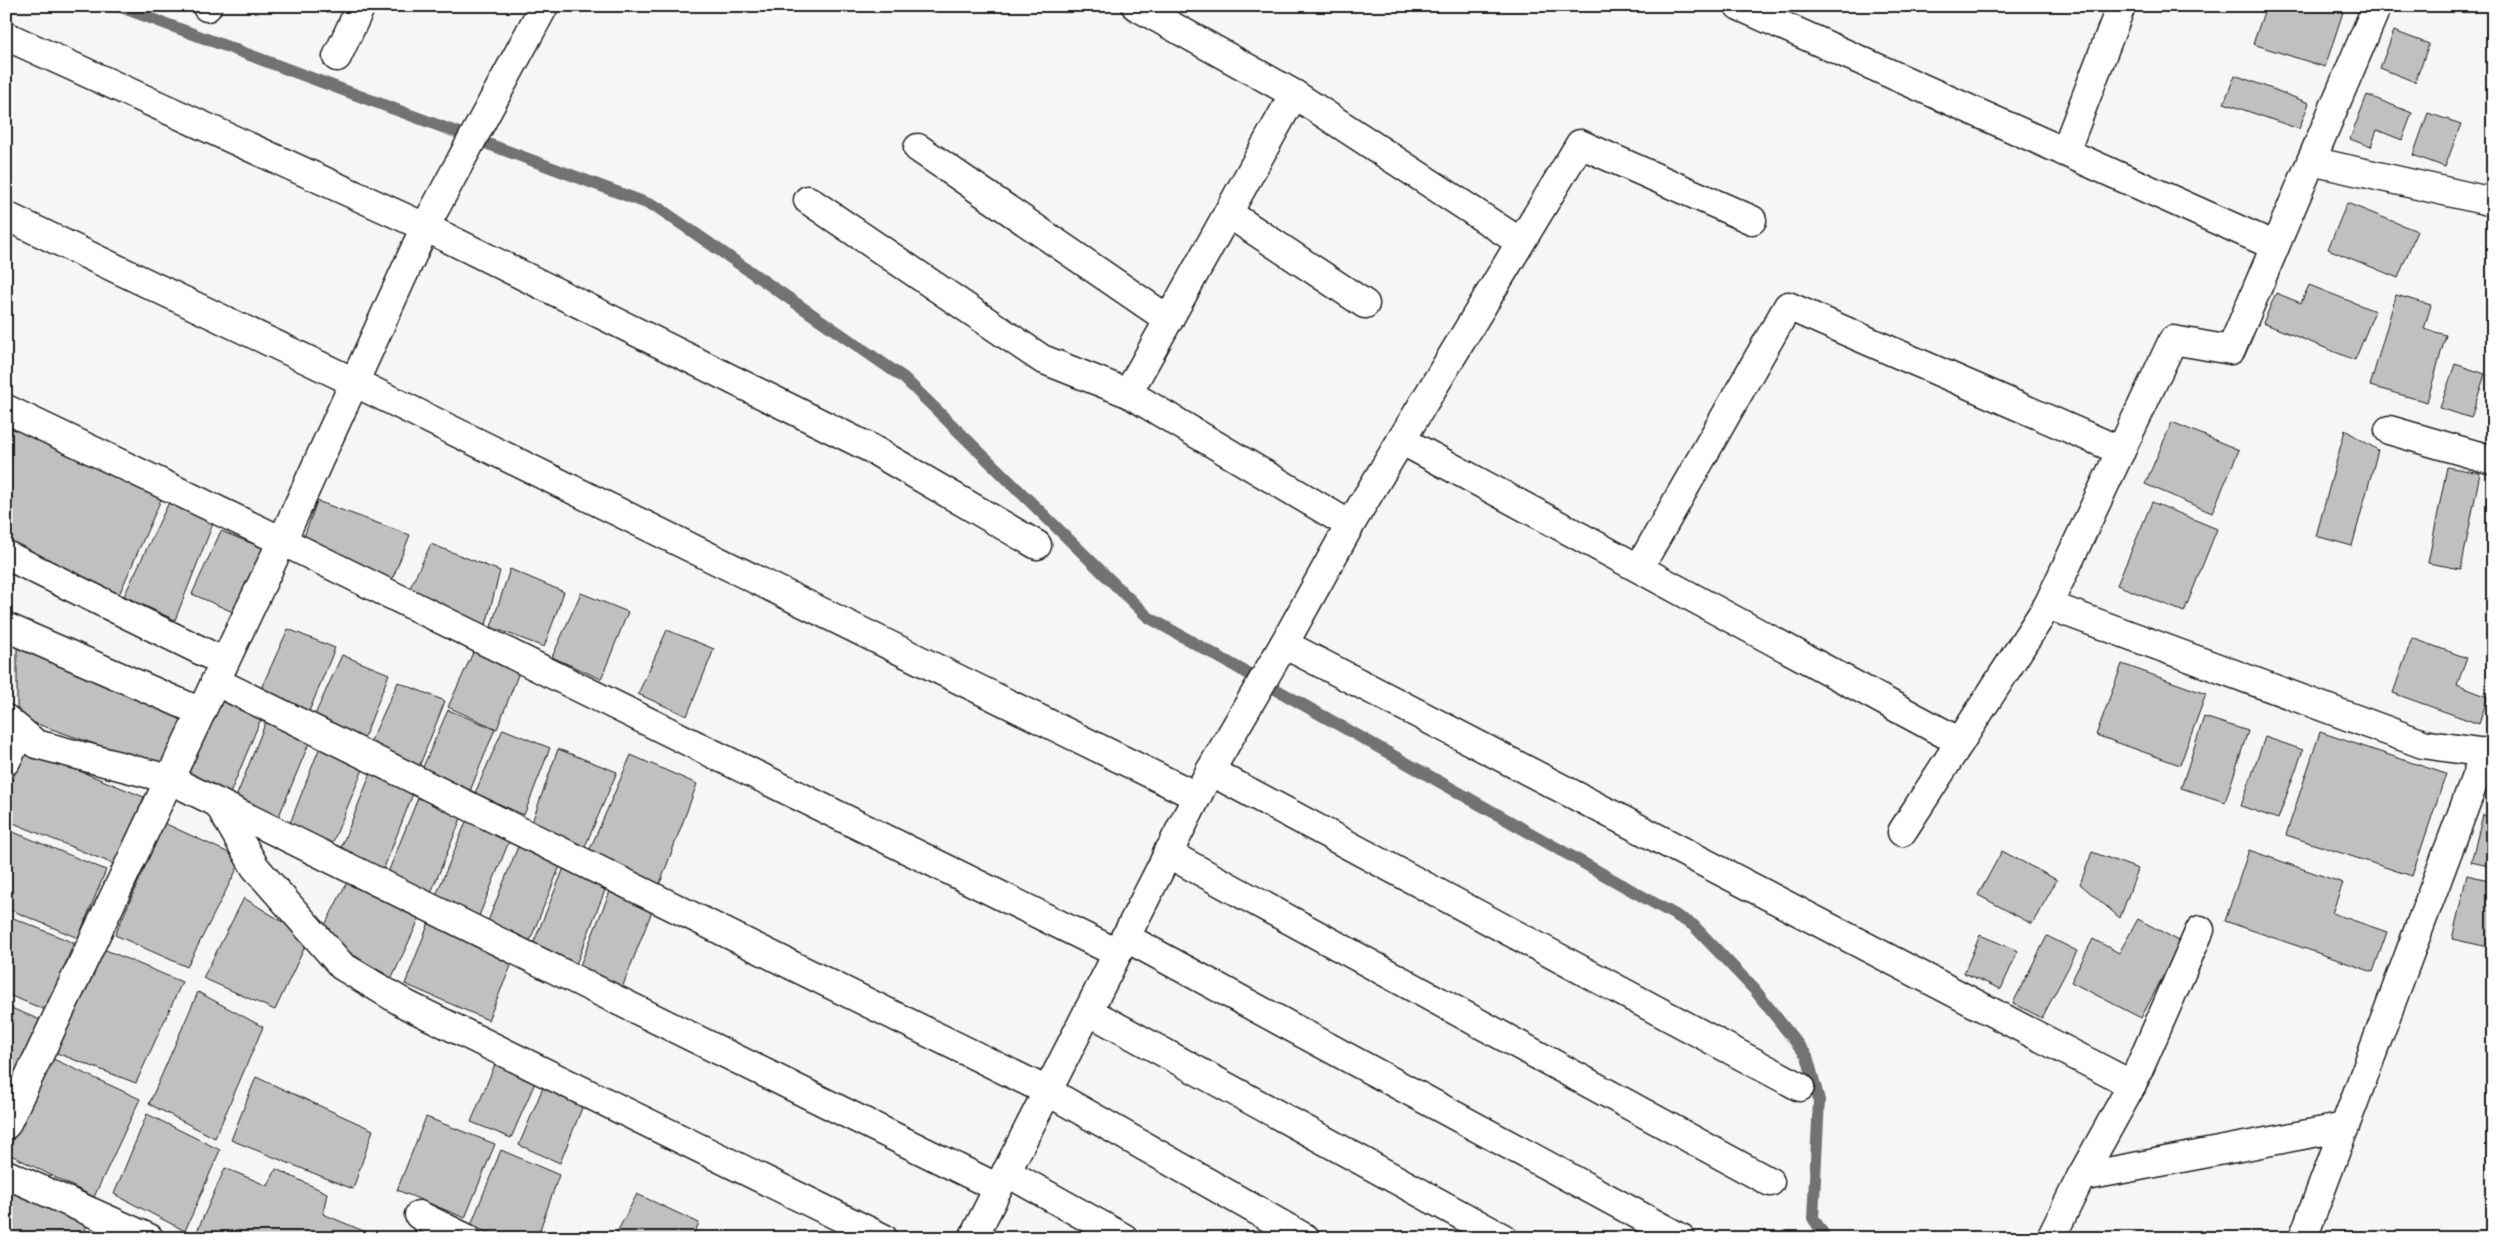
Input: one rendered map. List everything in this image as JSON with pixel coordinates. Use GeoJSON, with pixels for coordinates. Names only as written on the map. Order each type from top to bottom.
{"type":"FeatureCollection","features":[{"type":"Feature","properties":{"kind":"street"},"geometry":{"type":"LineString","coordinates":[[337,57],[361,6]]}},
{"type":"Feature","properties":{"kind":"street"},"geometry":{"type":"LineString","coordinates":[[6,1125],[282,541],[425,226],[544,6]]}},
{"type":"Feature","properties":{"kind":"street"},"geometry":{"type":"LineString","coordinates":[[1136,6],[1294,94],[1520,242]]}},
{"type":"Feature","properties":{"kind":"street"},"geometry":{"type":"LineString","coordinates":[[1739,6],[2275,246]]}},
{"type":"Feature","properties":{"kind":"street"},"geometry":{"type":"LineString","coordinates":[[2064,152],[2121,6]]}},
{"type":"Feature","properties":{"kind":"street"},"geometry":{"type":"LineString","coordinates":[[1902,832],[2048,605],[2173,340],[2231,350],[2377,6]]}},
{"type":"Feature","properties":{"kind":"street"},"geometry":{"type":"LineString","coordinates":[[6,36],[425,226],[870,448],[1037,545]]}},
{"type":"Feature","properties":{"kind":"street"},"geometry":{"type":"LineString","coordinates":[[1128,393],[1294,94]]}},
{"type":"Feature","properties":{"kind":"street"},"geometry":{"type":"LineString","coordinates":[[973,1238],[1196,796],[1350,525],[1580,144],[1752,220]]}},
{"type":"Feature","properties":{"kind":"street"},"geometry":{"type":"LineString","coordinates":[[918,148],[1169,320]]}},
{"type":"Feature","properties":{"kind":"street"},"geometry":{"type":"LineString","coordinates":[[2312,161],[2493,202]]}},
{"type":"Feature","properties":{"kind":"street"},"geometry":{"type":"LineString","coordinates":[[808,200],[1042,359],[1128,393],[1350,525]]}},
{"type":"Feature","properties":{"kind":"street"},"geometry":{"type":"LineString","coordinates":[[1228,213],[1365,304]]}},
{"type":"Feature","properties":{"kind":"street"},"geometry":{"type":"LineString","coordinates":[[6,216],[354,382],[1196,796]]}},
{"type":"Feature","properties":{"kind":"street"},"geometry":{"type":"LineString","coordinates":[[1638,568],[1788,306],[2121,451]]}},
{"type":"Feature","properties":{"kind":"street"},"geometry":{"type":"LineString","coordinates":[[6,409],[1121,945],[1681,1238]]}},
{"type":"Feature","properties":{"kind":"street"},"geometry":{"type":"LineString","coordinates":[[2389,430],[2493,460]]}},
{"type":"Feature","properties":{"kind":"street"},"geometry":{"type":"LineString","coordinates":[[1401,440],[1960,742]]}},
{"type":"Feature","properties":{"kind":"street"},"geometry":{"type":"LineString","coordinates":[[6,555],[220,672],[1047,1091],[1305,1238]]}},
{"type":"Feature","properties":{"kind":"street"},"geometry":{"type":"LineString","coordinates":[[2048,605],[2423,744],[2489,753],[2303,1238]]}},
{"type":"Feature","properties":{"kind":"street"},"geometry":{"type":"LineString","coordinates":[[6,627],[201,712]]}},
{"type":"Feature","properties":{"kind":"street"},"geometry":{"type":"LineString","coordinates":[[1280,651],[2132,1085]]}},
{"type":"Feature","properties":{"kind":"street"},"geometry":{"type":"LineString","coordinates":[[6,761],[14,725],[36,744],[169,779],[1124,1238]]}},
{"type":"Feature","properties":{"kind":"street"},"geometry":{"type":"LineString","coordinates":[[1210,771],[1800,1087]]}},
{"type":"Feature","properties":{"kind":"street"},"geometry":{"type":"LineString","coordinates":[[218,803],[255,867],[342,966],[407,1005],[883,1238]]}},
{"type":"Feature","properties":{"kind":"street"},"geometry":{"type":"LineString","coordinates":[[1168,853],[1770,1182]]}},
{"type":"Feature","properties":{"kind":"street"},"geometry":{"type":"LineString","coordinates":[[2051,1238],[2081,1177],[2132,1085],[2200,930]]}},
{"type":"Feature","properties":{"kind":"street"},"geometry":{"type":"LineString","coordinates":[[1088,1011],[1503,1238]]}},
{"type":"Feature","properties":{"kind":"street"},"geometry":{"type":"LineString","coordinates":[[2081,1177],[2345,1127]]}},
{"type":"Feature","properties":{"kind":"street"},"geometry":{"type":"LineString","coordinates":[[6,1174],[149,1238]]}},
{"type":"Feature","properties":{"kind":"street"},"geometry":{"type":"LineString","coordinates":[[419,1215],[466,1238]]}},
{"type":"Feature","properties":{"kind":"building"},"geometry":{"type":"Polygon","coordinates":[[[2266,6],[2345,6],[2325,67],[2253,44],[2266,6]]]}},
{"type":"Feature","properties":{"kind":"building"},"geometry":{"type":"Polygon","coordinates":[[[2394,31],[2429,44],[2415,82],[2380,68],[2394,31]]]}},
{"type":"Feature","properties":{"kind":"building"},"geometry":{"type":"Polygon","coordinates":[[[2235,75],[2309,103],[2299,129],[2224,103],[2235,75]]]}},
{"type":"Feature","properties":{"kind":"building"},"geometry":{"type":"Polygon","coordinates":[[[2367,95],[2412,113],[2402,140],[2377,130],[2371,147],[2350,139],[2367,95]]]}},
{"type":"Feature","properties":{"kind":"building"},"geometry":{"type":"Polygon","coordinates":[[[2428,113],[2461,124],[2445,167],[2413,155],[2428,113]]]}},
{"type":"Feature","properties":{"kind":"building"},"geometry":{"type":"Polygon","coordinates":[[[2347,203],[2417,231],[2398,278],[2328,249],[2347,203]]]}},
{"type":"Feature","properties":{"kind":"building"},"geometry":{"type":"Polygon","coordinates":[[[2309,285],[2375,311],[2355,360],[2263,323],[2276,293],[2301,303],[2309,285]]]}},
{"type":"Feature","properties":{"kind":"building"},"geometry":{"type":"Polygon","coordinates":[[[2396,295],[2431,305],[2424,329],[2446,335],[2427,402],[2370,386],[2396,295]]]}},
{"type":"Feature","properties":{"kind":"building"},"geometry":{"type":"Polygon","coordinates":[[[2455,364],[2485,374],[2471,418],[2440,408],[2455,364]]]}},
{"type":"Feature","properties":{"kind":"building"},"geometry":{"type":"Polygon","coordinates":[[[2493,402],[2493,422],[2488,421],[2493,402]]]}},
{"type":"Feature","properties":{"kind":"building"},"geometry":{"type":"Polygon","coordinates":[[[2172,422],[2239,450],[2212,513],[2145,484],[2172,422]]]}},
{"type":"Feature","properties":{"kind":"building"},"geometry":{"type":"Polygon","coordinates":[[[6,425],[163,495],[118,597],[6,544],[6,425]]]}},
{"type":"Feature","properties":{"kind":"building"},"geometry":{"type":"Polygon","coordinates":[[[2345,430],[2378,450],[2352,546],[2316,536],[2345,430]]]}},
{"type":"Feature","properties":{"kind":"building"},"geometry":{"type":"Polygon","coordinates":[[[2447,467],[2480,473],[2461,569],[2428,563],[2447,467]]]}},
{"type":"Feature","properties":{"kind":"building"},"geometry":{"type":"Polygon","coordinates":[[[171,498],[214,521],[175,620],[124,596],[171,498]]]}},
{"type":"Feature","properties":{"kind":"building"},"geometry":{"type":"Polygon","coordinates":[[[317,501],[410,535],[390,585],[302,542],[317,501]]]}},
{"type":"Feature","properties":{"kind":"building"},"geometry":{"type":"Polygon","coordinates":[[[2152,502],[2217,529],[2184,612],[2117,585],[2152,502]]]}},
{"type":"Feature","properties":{"kind":"building"},"geometry":{"type":"Polygon","coordinates":[[[221,531],[268,550],[242,616],[192,594],[221,531]]]}},
{"type":"Feature","properties":{"kind":"building"},"geometry":{"type":"Polygon","coordinates":[[[431,544],[500,571],[486,625],[408,592],[431,544]]]}},
{"type":"Feature","properties":{"kind":"building"},"geometry":{"type":"Polygon","coordinates":[[[510,569],[564,592],[544,647],[491,627],[510,569]]]}},
{"type":"Feature","properties":{"kind":"building"},"geometry":{"type":"Polygon","coordinates":[[[581,593],[628,612],[601,679],[552,657],[581,593]]]}},
{"type":"Feature","properties":{"kind":"building"},"geometry":{"type":"Polygon","coordinates":[[[288,629],[335,648],[308,714],[259,693],[288,629]]]}},
{"type":"Feature","properties":{"kind":"building"},"geometry":{"type":"Polygon","coordinates":[[[667,630],[714,649],[687,716],[638,694],[667,630]]]}},
{"type":"Feature","properties":{"kind":"building"},"geometry":{"type":"Polygon","coordinates":[[[2412,638],[2467,658],[2457,685],[2488,697],[2479,724],[2393,693],[2412,638]]]}},
{"type":"Feature","properties":{"kind":"building"},"geometry":{"type":"Polygon","coordinates":[[[477,644],[523,662],[497,729],[448,707],[477,644]]]}},
{"type":"Feature","properties":{"kind":"building"},"geometry":{"type":"Polygon","coordinates":[[[17,645],[189,714],[167,769],[17,717],[17,645]]]}},
{"type":"Feature","properties":{"kind":"building"},"geometry":{"type":"Polygon","coordinates":[[[342,655],[389,674],[363,741],[313,719],[342,655]]]}},
{"type":"Feature","properties":{"kind":"building"},"geometry":{"type":"Polygon","coordinates":[[[2122,664],[2206,694],[2180,765],[2096,735],[2122,664]]]}},
{"type":"Feature","properties":{"kind":"building"},"geometry":{"type":"Polygon","coordinates":[[[398,682],[445,701],[419,767],[369,745],[398,682]]]}},
{"type":"Feature","properties":{"kind":"building"},"geometry":{"type":"Polygon","coordinates":[[[220,691],[265,709],[229,796],[185,778],[220,691]]]}},
{"type":"Feature","properties":{"kind":"building"},"geometry":{"type":"Polygon","coordinates":[[[448,710],[495,729],[468,796],[420,774],[448,710]]]}},
{"type":"Feature","properties":{"kind":"building"},"geometry":{"type":"Polygon","coordinates":[[[2204,717],[2248,731],[2225,802],[2181,788],[2204,717]]]}},
{"type":"Feature","properties":{"kind":"building"},"geometry":{"type":"Polygon","coordinates":[[[267,719],[312,736],[276,823],[233,805],[267,719]]]}},
{"type":"Feature","properties":{"kind":"building"},"geometry":{"type":"Polygon","coordinates":[[[503,729],[550,748],[524,815],[475,793],[503,729]]]}},
{"type":"Feature","properties":{"kind":"building"},"geometry":{"type":"Polygon","coordinates":[[[2320,732],[2446,774],[2412,876],[2286,835],[2320,732]]]}},
{"type":"Feature","properties":{"kind":"building"},"geometry":{"type":"Polygon","coordinates":[[[2265,737],[2303,750],[2278,819],[2241,806],[2265,737]]]}},
{"type":"Feature","properties":{"kind":"building"},"geometry":{"type":"Polygon","coordinates":[[[321,744],[366,762],[330,849],[287,831],[321,744]]]}},
{"type":"Feature","properties":{"kind":"building"},"geometry":{"type":"Polygon","coordinates":[[[25,749],[144,797],[116,865],[6,820],[6,796],[25,749]]]}},
{"type":"Feature","properties":{"kind":"building"},"geometry":{"type":"Polygon","coordinates":[[[558,749],[617,772],[583,851],[530,828],[558,749]]]}},
{"type":"Feature","properties":{"kind":"building"},"geometry":{"type":"Polygon","coordinates":[[[631,755],[697,784],[659,886],[587,856],[631,755]]]}},
{"type":"Feature","properties":{"kind":"building"},"geometry":{"type":"Polygon","coordinates":[[[373,768],[416,786],[382,873],[338,855],[373,768]]]}},
{"type":"Feature","properties":{"kind":"building"},"geometry":{"type":"Polygon","coordinates":[[[420,793],[464,811],[429,898],[385,880],[420,793]]]}},
{"type":"Feature","properties":{"kind":"building"},"geometry":{"type":"Polygon","coordinates":[[[2483,815],[2493,817],[2493,867],[2471,862],[2483,815]]]}},
{"type":"Feature","properties":{"kind":"building"},"geometry":{"type":"Polygon","coordinates":[[[468,817],[512,834],[477,921],[433,903],[468,817]]]}},
{"type":"Feature","properties":{"kind":"building"},"geometry":{"type":"Polygon","coordinates":[[[164,823],[242,859],[187,967],[115,935],[164,823]]]}},
{"type":"Feature","properties":{"kind":"building"},"geometry":{"type":"Polygon","coordinates":[[[6,829],[106,870],[78,938],[6,908],[6,829]]]}},
{"type":"Feature","properties":{"kind":"building"},"geometry":{"type":"Polygon","coordinates":[[[519,844],[562,861],[527,948],[484,931],[519,844]]]}},
{"type":"Feature","properties":{"kind":"building"},"geometry":{"type":"Polygon","coordinates":[[[2249,850],[2343,883],[2332,913],[2387,932],[2373,972],[2225,921],[2249,850]]]}},
{"type":"Feature","properties":{"kind":"building"},"geometry":{"type":"Polygon","coordinates":[[[2002,851],[2057,880],[2032,924],[1978,895],[2002,851]]]}},
{"type":"Feature","properties":{"kind":"building"},"geometry":{"type":"Polygon","coordinates":[[[2092,852],[2138,869],[2120,918],[2080,884],[2092,852]]]}},
{"type":"Feature","properties":{"kind":"building"},"geometry":{"type":"Polygon","coordinates":[[[564,868],[607,885],[573,972],[529,954],[564,868]]]}},
{"type":"Feature","properties":{"kind":"building"},"geometry":{"type":"Polygon","coordinates":[[[2467,875],[2493,881],[2493,948],[2452,939],[2467,875]]]}},
{"type":"Feature","properties":{"kind":"building"},"geometry":{"type":"Polygon","coordinates":[[[350,876],[422,913],[392,978],[320,935],[350,876]]]}},
{"type":"Feature","properties":{"kind":"building"},"geometry":{"type":"Polygon","coordinates":[[[611,889],[654,906],[620,993],[576,975],[611,889]]]}},
{"type":"Feature","properties":{"kind":"building"},"geometry":{"type":"Polygon","coordinates":[[[244,898],[309,938],[275,1010],[203,978],[244,898]]]}},
{"type":"Feature","properties":{"kind":"building"},"geometry":{"type":"Polygon","coordinates":[[[6,915],[74,943],[46,1010],[6,994],[6,915]]]}},
{"type":"Feature","properties":{"kind":"building"},"geometry":{"type":"Polygon","coordinates":[[[2138,919],[2181,942],[2141,1018],[2071,982],[2093,939],[2119,953],[2138,919]]]}},
{"type":"Feature","properties":{"kind":"building"},"geometry":{"type":"Polygon","coordinates":[[[430,920],[514,959],[488,1020],[405,984],[430,920]]]}},
{"type":"Feature","properties":{"kind":"building"},"geometry":{"type":"Polygon","coordinates":[[[1980,935],[2018,951],[2001,989],[1964,973],[1980,935]]]}},
{"type":"Feature","properties":{"kind":"building"},"geometry":{"type":"Polygon","coordinates":[[[2047,936],[2077,951],[2042,1018],[2013,1003],[2047,936]]]}},
{"type":"Feature","properties":{"kind":"building"},"geometry":{"type":"Polygon","coordinates":[[[101,948],[182,982],[136,1083],[54,1052],[101,948]]]}},
{"type":"Feature","properties":{"kind":"building"},"geometry":{"type":"Polygon","coordinates":[[[198,992],[263,1027],[215,1138],[149,1104],[198,992]]]}},
{"type":"Feature","properties":{"kind":"building"},"geometry":{"type":"Polygon","coordinates":[[[6,1006],[43,1021],[15,1089],[6,1085],[6,1006]]]}},
{"type":"Feature","properties":{"kind":"building"},"geometry":{"type":"Polygon","coordinates":[[[498,1057],[537,1078],[511,1138],[471,1122],[498,1057]]]}},
{"type":"Feature","properties":{"kind":"building"},"geometry":{"type":"Polygon","coordinates":[[[51,1058],[140,1099],[94,1197],[7,1153],[51,1058]]]}},
{"type":"Feature","properties":{"kind":"building"},"geometry":{"type":"Polygon","coordinates":[[[256,1077],[373,1130],[353,1189],[231,1140],[256,1077]]]}},
{"type":"Feature","properties":{"kind":"building"},"geometry":{"type":"Polygon","coordinates":[[[544,1085],[584,1103],[560,1163],[519,1145],[544,1085]]]}},
{"type":"Feature","properties":{"kind":"building"},"geometry":{"type":"Polygon","coordinates":[[[147,1114],[220,1150],[185,1231],[114,1194],[147,1114]]]}},
{"type":"Feature","properties":{"kind":"building"},"geometry":{"type":"Polygon","coordinates":[[[426,1117],[495,1144],[465,1218],[397,1190],[426,1117]]]}},
{"type":"Feature","properties":{"kind":"building"},"geometry":{"type":"Polygon","coordinates":[[[501,1150],[559,1175],[537,1238],[499,1238],[471,1225],[501,1150]]]}},
{"type":"Feature","properties":{"kind":"building"},"geometry":{"type":"Polygon","coordinates":[[[225,1168],[268,1186],[276,1169],[327,1193],[323,1214],[380,1238],[194,1238],[225,1168]]]}},
{"type":"Feature","properties":{"kind":"building"},"geometry":{"type":"Polygon","coordinates":[[[6,1186],[89,1220],[82,1238],[6,1238],[6,1186]]]}},
{"type":"Feature","properties":{"kind":"building"},"geometry":{"type":"Polygon","coordinates":[[[637,1194],[699,1223],[692,1238],[614,1238],[637,1194]]]}},
{"type":"Feature","properties":{"kind":"building"},"geometry":{"type":"Polygon","coordinates":[[[94,1229],[117,1238],[91,1238],[94,1229]]]}},
{"type":"Feature","properties":{"kind":"building"},"geometry":{"type":"Polygon","coordinates":[[[415,1230],[432,1238],[413,1238],[415,1230]]]}},
{"type":"Feature","properties":{"kind":"waterway"},"geometry":{"type":"LineString","coordinates":[[118,6],[657,207],[904,378],[1148,617],[1693,925],[1754,989],[1807,1056],[1819,1100],[1813,1218],[1826,1238]]}}]}
